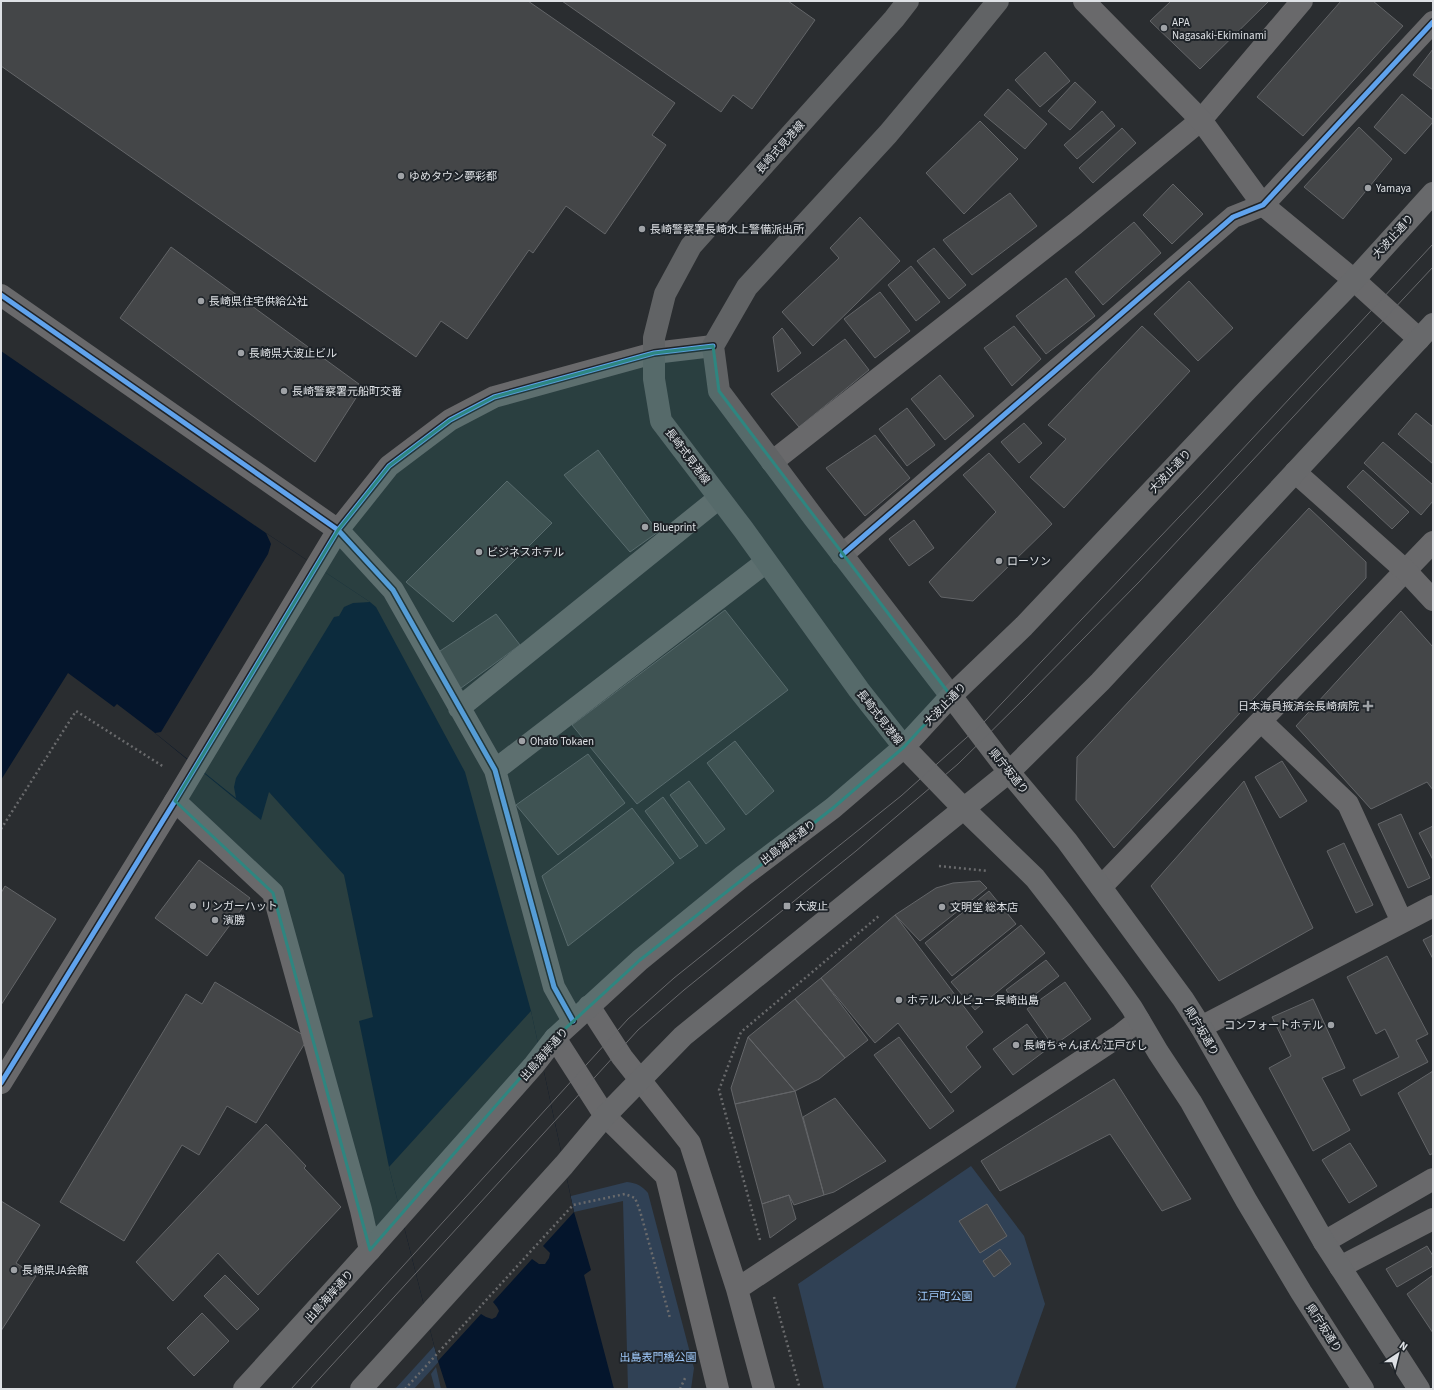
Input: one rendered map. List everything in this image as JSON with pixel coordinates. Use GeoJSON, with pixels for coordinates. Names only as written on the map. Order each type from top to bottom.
{"type":"FeatureCollection","features":[{"type":"Feature","properties":{"kind":"highway","name":"大波止通り"},"geometry":{"type":"LineString","coordinates":[[904,747],[951,696],[1024,626],[1242,394],[1354,280],[1433,193]]}},
{"type":"Feature","properties":{"kind":"highway"},"geometry":{"type":"LineString","coordinates":[[361,1389],[564,1165],[606,1116],[683,1036],[1009,772],[1100,682],[1426,331]]}},
{"type":"Feature","properties":{"kind":"highway","name":"県庁坂通り"},"geometry":{"type":"LineString","coordinates":[[951,696],[1009,772],[1067,840],[1183,999],[1201,1027],[1324,1242],[1420,1389]]}},
{"type":"Feature","properties":{"kind":"highway","name":"県庁坂通り"},"geometry":{"type":"LineString","coordinates":[[904,747],[964,809],[1035,878],[1115,984],[1132,1008],[1158,1052],[1191,1102],[1246,1200],[1301,1292],[1363,1389]]}},
{"type":"Feature","properties":{"kind":"highway","name":"出島海岸通り"},"geometry":{"type":"LineString","coordinates":[[244,1389],[370,1250],[541,1057],[555,1038],[640,960],[744,876],[833,808],[904,747]]}},
{"type":"Feature","properties":{"kind":"main road","name":"長崎式見港線"},"geometry":{"type":"LineString","coordinates":[[904,747],[863,696],[662,421],[654,379],[654,338],[665,294],[691,246],[894,19],[908,1]]}},
{"type":"Feature","properties":{"kind":"main road"},"geometry":{"type":"LineString","coordinates":[[951,696],[842,555],[719,391],[713,346],[747,287],[888,134],[998,1]]}},
{"type":"Feature","properties":{"kind":"street"},"geometry":{"type":"LineString","coordinates":[[1084,1],[1201,120],[1263,205],[1354,280],[1426,331]]}},
{"type":"Feature","properties":{"kind":"street"},"geometry":{"type":"LineString","coordinates":[[772,462],[1075,224],[1201,120],[1302,1]]}},
{"type":"Feature","properties":{"kind":"street"},"geometry":{"type":"LineString","coordinates":[[842,555],[1233,217],[1263,205],[1433,22]]}},
{"type":"Feature","properties":{"kind":"street"},"geometry":{"type":"LineString","coordinates":[[1,295],[338,530],[393,590],[495,770],[554,986],[573,1021]]}},
{"type":"Feature","properties":{"kind":"street"},"geometry":{"type":"LineString","coordinates":[[1,1083],[175,801],[338,530],[389,466],[450,420],[494,397],[654,353],[713,346]]}},
{"type":"Feature","properties":{"kind":"street"},"geometry":{"type":"LineString","coordinates":[[1295,472],[1406,571],[1433,600]]}},
{"type":"Feature","properties":{"kind":"street"},"geometry":{"type":"LineString","coordinates":[[459,708],[719,498]]}},
{"type":"Feature","properties":{"kind":"street"},"geometry":{"type":"LineString","coordinates":[[1101,887],[1433,542]]}},
{"type":"Feature","properties":{"kind":"street"},"geometry":{"type":"LineString","coordinates":[[495,770],[766,562]]}},
{"type":"Feature","properties":{"kind":"street"},"geometry":{"type":"LineString","coordinates":[[1262,721],[1348,804],[1402,922]]}},
{"type":"Feature","properties":{"kind":"street"},"geometry":{"type":"LineString","coordinates":[[175,801],[273,893],[370,1250]]}},
{"type":"Feature","properties":{"kind":"street"},"geometry":{"type":"LineString","coordinates":[[1201,1027],[1433,906]]}},
{"type":"Feature","properties":{"kind":"street"},"geometry":{"type":"LineString","coordinates":[[589,1006],[622,1057],[690,1143],[737,1289],[764,1389]]}},
{"type":"Feature","properties":{"kind":"street"},"geometry":{"type":"LineString","coordinates":[[737,1289],[1119,1036],[1139,1020]]}},
{"type":"Feature","properties":{"kind":"street"},"geometry":{"type":"LineString","coordinates":[[555,1038],[606,1116],[666,1176],[718,1389]]}},
{"type":"Feature","properties":{"kind":"street"},"geometry":{"type":"LineString","coordinates":[[1324,1242],[1433,1179]]}},
{"type":"Feature","properties":{"kind":"street"},"geometry":{"type":"LineString","coordinates":[[1340,1267],[1433,1219]]}},
{"type":"Feature","properties":{"kind":"path"},"geometry":{"type":"LineString","coordinates":[[1,829],[76,711],[165,769]]}},
{"type":"Feature","properties":{"kind":"path"},"geometry":{"type":"LineString","coordinates":[[405,1389],[573,1205],[625,1194],[635,1198],[640,1211],[671,1323]]}},
{"type":"Feature","properties":{"kind":"path"},"geometry":{"type":"LineString","coordinates":[[680,1389],[686,1376]]}},
{"type":"Feature","properties":{"kind":"highlighted area"},"geometry":{"type":"Polygon","coordinates":[[[713,346],[719,391],[951,696],[904,747],[833,808],[640,960],[555,1038],[370,1250],[273,893],[175,801],[338,530],[389,466],[450,420],[494,397],[654,353],[713,346]]]}},
{"type":"Feature","properties":{"kind":"green space","name":"江戸町公園"},"geometry":{"type":"Polygon","coordinates":[[[971,1166],[1024,1236],[1045,1304],[1015,1389],[824,1389],[798,1284],[971,1166]]]}},
{"type":"Feature","properties":{"kind":"green space","name":"出島表門橋公園"},"geometry":{"type":"Polygon","coordinates":[[[627,1182],[639,1185],[648,1193],[694,1368],[691,1389],[628,1389],[623,1201],[574,1212],[414,1389],[395,1389],[571,1196],[627,1182]]]}},
{"type":"Feature","properties":{"kind":"green space"},"geometry":{"type":"Polygon","coordinates":[[[436,1367],[441,1389],[435,1389],[431,1374],[436,1367]]]}},
{"type":"Feature","properties":{"kind":"shaded area"},"geometry":{"type":"Polygon","coordinates":[[[1,351],[376,607],[465,772],[531,1011],[574,1212],[591,1270],[584,1275],[614,1389],[447,1389],[438,1361],[389,1167],[359,1021],[373,1017],[344,875],[269,792],[261,820],[155,733],[117,704],[114,707],[68,673],[1,780],[1,351]]]}},
{"type":"Feature","properties":{"kind":"pier"},"geometry":{"type":"Polygon","coordinates":[[[266,533],[370,602],[353,603],[344,607],[339,616],[334,617],[236,778],[234,787],[236,798],[155,733],[161,732],[268,554],[271,544],[266,533]]]}},
{"type":"Feature","properties":{"kind":"pier"},"geometry":{"type":"Polygon","coordinates":[[[531,1011],[574,1212],[543,1246],[550,1253],[545,1264],[539,1264],[532,1259],[493,1302],[499,1311],[496,1317],[492,1319],[481,1314],[438,1361],[389,1167],[531,1011]]]}},
{"type":"Feature","properties":{"kind":"building","name":"ゆめタウン夢彩都"},"geometry":{"type":"Polygon","coordinates":[[[1,1],[528,1],[675,103],[652,135],[666,145],[605,234],[566,206],[533,253],[529,250],[467,339],[441,321],[416,357],[1,66],[1,1]]]}},
{"type":"Feature","properties":{"kind":"building"},"geometry":{"type":"Polygon","coordinates":[[[562,1],[788,1],[815,20],[752,109],[733,95],[721,112],[562,1]]]}},
{"type":"Feature","properties":{"kind":"building"},"geometry":{"type":"Polygon","coordinates":[[[1171,1],[1269,1],[1200,69],[1150,21],[1171,1]]]}},
{"type":"Feature","properties":{"kind":"building"},"geometry":{"type":"Polygon","coordinates":[[[1341,1],[1373,1],[1403,26],[1303,136],[1257,97],[1341,1]]]}},
{"type":"Feature","properties":{"kind":"building"},"geometry":{"type":"Polygon","coordinates":[[[1433,49],[1433,90],[1413,75],[1433,49]]]}},
{"type":"Feature","properties":{"kind":"building"},"geometry":{"type":"Polygon","coordinates":[[[1045,52],[1070,81],[1040,107],[1015,80],[1045,52]]]}},
{"type":"Feature","properties":{"kind":"building"},"geometry":{"type":"Polygon","coordinates":[[[1075,82],[1096,102],[1070,130],[1048,111],[1075,82]]]}},
{"type":"Feature","properties":{"kind":"building"},"geometry":{"type":"Polygon","coordinates":[[[1008,89],[1047,124],[1025,149],[984,115],[1008,89]]]}},
{"type":"Feature","properties":{"kind":"building"},"geometry":{"type":"Polygon","coordinates":[[[1402,94],[1433,120],[1433,122],[1405,154],[1374,127],[1402,94]]]}},
{"type":"Feature","properties":{"kind":"building"},"geometry":{"type":"Polygon","coordinates":[[[1102,111],[1115,126],[1077,159],[1064,145],[1102,111]]]}},
{"type":"Feature","properties":{"kind":"building"},"geometry":{"type":"Polygon","coordinates":[[[980,121],[1018,159],[964,214],[926,173],[980,121]]]}},
{"type":"Feature","properties":{"kind":"building"},"geometry":{"type":"Polygon","coordinates":[[[1359,127],[1392,159],[1343,219],[1304,187],[1359,127]]]}},
{"type":"Feature","properties":{"kind":"building"},"geometry":{"type":"Polygon","coordinates":[[[1122,128],[1136,143],[1093,183],[1079,168],[1122,128]]]}},
{"type":"Feature","properties":{"kind":"building"},"geometry":{"type":"Polygon","coordinates":[[[1173,184],[1203,214],[1172,244],[1143,215],[1173,184]]]}},
{"type":"Feature","properties":{"kind":"building"},"geometry":{"type":"Polygon","coordinates":[[[1010,193],[1037,226],[972,275],[943,240],[1010,193]]]}},
{"type":"Feature","properties":{"kind":"building"},"geometry":{"type":"Polygon","coordinates":[[[860,217],[900,261],[813,346],[782,312],[839,258],[830,248],[860,217]]]}},
{"type":"Feature","properties":{"kind":"building"},"geometry":{"type":"Polygon","coordinates":[[[1134,222],[1161,253],[1103,305],[1075,272],[1134,222]]]}},
{"type":"Feature","properties":{"kind":"building","name":"長崎県大波止ビル"},"geometry":{"type":"Polygon","coordinates":[[[171,247],[363,387],[315,462],[120,318],[171,247]]]}},
{"type":"Feature","properties":{"kind":"building"},"geometry":{"type":"Polygon","coordinates":[[[934,248],[966,285],[949,299],[917,261],[934,248]]]}},
{"type":"Feature","properties":{"kind":"building"},"geometry":{"type":"Polygon","coordinates":[[[911,266],[940,302],[916,321],[888,285],[911,266]]]}},
{"type":"Feature","properties":{"kind":"building"},"geometry":{"type":"Polygon","coordinates":[[[1066,278],[1095,316],[1046,354],[1016,316],[1066,278]]]}},
{"type":"Feature","properties":{"kind":"building"},"geometry":{"type":"Polygon","coordinates":[[[1189,281],[1233,328],[1198,361],[1154,314],[1189,281]]]}},
{"type":"Feature","properties":{"kind":"building"},"geometry":{"type":"Polygon","coordinates":[[[880,292],[910,331],[875,358],[844,319],[880,292]]]}},
{"type":"Feature","properties":{"kind":"building"},"geometry":{"type":"Polygon","coordinates":[[[1014,326],[1041,359],[1012,386],[984,348],[1014,326]]]}},
{"type":"Feature","properties":{"kind":"building"},"geometry":{"type":"Polygon","coordinates":[[[1142,326],[1190,371],[1064,508],[1030,477],[1066,439],[1048,425],[1142,326]]]}},
{"type":"Feature","properties":{"kind":"building"},"geometry":{"type":"Polygon","coordinates":[[[782,328],[801,353],[778,372],[773,337],[782,328]]]}},
{"type":"Feature","properties":{"kind":"building"},"geometry":{"type":"Polygon","coordinates":[[[845,339],[869,370],[799,427],[771,394],[845,339]]]}},
{"type":"Feature","properties":{"kind":"building"},"geometry":{"type":"Polygon","coordinates":[[[940,375],[974,416],[945,440],[911,399],[940,375]]]}},
{"type":"Feature","properties":{"kind":"building"},"geometry":{"type":"Polygon","coordinates":[[[907,408],[935,445],[907,466],[879,429],[907,408]]]}},
{"type":"Feature","properties":{"kind":"building"},"geometry":{"type":"Polygon","coordinates":[[[1416,413],[1433,427],[1433,464],[1398,434],[1416,413]]]}},
{"type":"Feature","properties":{"kind":"building"},"geometry":{"type":"Polygon","coordinates":[[[1024,423],[1042,443],[1019,463],[1001,442],[1024,423]]]}},
{"type":"Feature","properties":{"kind":"building"},"geometry":{"type":"Polygon","coordinates":[[[875,435],[910,478],[865,516],[826,468],[875,435]]]}},
{"type":"Feature","properties":{"kind":"building"},"geometry":{"type":"Polygon","coordinates":[[[1383,442],[1433,485],[1433,501],[1421,515],[1364,463],[1383,442]]]}},
{"type":"Feature","properties":{"kind":"building"},"geometry":{"type":"Polygon","coordinates":[[[598,450],[658,532],[630,552],[564,475],[598,450]]]}},
{"type":"Feature","properties":{"kind":"building"},"geometry":{"type":"Polygon","coordinates":[[[989,453],[1052,524],[973,601],[941,597],[929,582],[996,512],[963,475],[989,453]]]}},
{"type":"Feature","properties":{"kind":"building"},"geometry":{"type":"Polygon","coordinates":[[[1363,470],[1409,512],[1392,529],[1347,487],[1363,470]]]}},
{"type":"Feature","properties":{"kind":"building","name":"ビジネスホテル"},"geometry":{"type":"Polygon","coordinates":[[[507,481],[552,523],[453,622],[406,582],[507,481]]]}},
{"type":"Feature","properties":{"kind":"building"},"geometry":{"type":"Polygon","coordinates":[[[1309,508],[1366,562],[1366,578],[1114,848],[1076,800],[1077,757],[1309,508]]]}},
{"type":"Feature","properties":{"kind":"building"},"geometry":{"type":"Polygon","coordinates":[[[914,520],[934,548],[909,566],[889,539],[914,520]]]}},
{"type":"Feature","properties":{"kind":"building"},"geometry":{"type":"Polygon","coordinates":[[[725,610],[788,690],[637,804],[572,725],[725,610]]]}},
{"type":"Feature","properties":{"kind":"building"},"geometry":{"type":"Polygon","coordinates":[[[1401,611],[1433,647],[1433,790],[1427,782],[1371,809],[1296,726],[1401,611]]]}},
{"type":"Feature","properties":{"kind":"building"},"geometry":{"type":"Polygon","coordinates":[[[496,614],[520,645],[457,691],[437,653],[496,614]]]}},
{"type":"Feature","properties":{"kind":"building"},"geometry":{"type":"Polygon","coordinates":[[[735,741],[774,791],[746,815],[707,763],[735,741]]]}},
{"type":"Feature","properties":{"kind":"building"},"geometry":{"type":"Polygon","coordinates":[[[588,754],[625,803],[558,855],[516,805],[588,754]]]}},
{"type":"Feature","properties":{"kind":"building"},"geometry":{"type":"Polygon","coordinates":[[[1282,761],[1307,801],[1280,818],[1255,777],[1282,761]]]}},
{"type":"Feature","properties":{"kind":"building"},"geometry":{"type":"Polygon","coordinates":[[[689,781],[725,829],[706,844],[670,795],[689,781]]]}},
{"type":"Feature","properties":{"kind":"building"},"geometry":{"type":"Polygon","coordinates":[[[1244,781],[1313,928],[1219,981],[1151,886],[1244,781]]]}},
{"type":"Feature","properties":{"kind":"building"},"geometry":{"type":"Polygon","coordinates":[[[663,797],[698,846],[680,859],[645,811],[663,797]]]}},
{"type":"Feature","properties":{"kind":"building"},"geometry":{"type":"Polygon","coordinates":[[[632,808],[674,863],[568,946],[542,876],[632,808]]]}},
{"type":"Feature","properties":{"kind":"building"},"geometry":{"type":"Polygon","coordinates":[[[1401,814],[1430,878],[1408,888],[1378,824],[1401,814]]]}},
{"type":"Feature","properties":{"kind":"building"},"geometry":{"type":"Polygon","coordinates":[[[1433,826],[1433,860],[1419,833],[1433,826]]]}},
{"type":"Feature","properties":{"kind":"building"},"geometry":{"type":"Polygon","coordinates":[[[1344,843],[1373,905],[1356,913],[1327,851],[1344,843]]]}},
{"type":"Feature","properties":{"kind":"building"},"geometry":{"type":"Polygon","coordinates":[[[199,860],[250,898],[207,956],[155,918],[199,860]]]}},
{"type":"Feature","properties":{"kind":"building"},"geometry":{"type":"Polygon","coordinates":[[[980,881],[987,888],[920,941],[895,915],[936,888],[953,883],[980,881]]]}},
{"type":"Feature","properties":{"kind":"building"},"geometry":{"type":"Polygon","coordinates":[[[5,886],[56,919],[1,1005],[1,893],[5,886]]]}},
{"type":"Feature","properties":{"kind":"building"},"geometry":{"type":"Polygon","coordinates":[[[989,891],[1016,924],[952,976],[925,943],[989,891]]]}},
{"type":"Feature","properties":{"kind":"building","name":"ホテルベルビュー長崎出島"},"geometry":{"type":"Polygon","coordinates":[[[895,915],[983,1032],[966,1047],[981,1067],[951,1093],[898,1023],[875,1043],[821,978],[895,915]]]}},
{"type":"Feature","properties":{"kind":"building"},"geometry":{"type":"Polygon","coordinates":[[[1021,925],[1045,953],[975,1010],[951,982],[1021,925]]]}},
{"type":"Feature","properties":{"kind":"building"},"geometry":{"type":"Polygon","coordinates":[[[1433,935],[1433,959],[1423,940],[1433,935]]]}},
{"type":"Feature","properties":{"kind":"building"},"geometry":{"type":"Polygon","coordinates":[[[1387,956],[1428,1034],[1416,1040],[1428,1062],[1361,1096],[1353,1080],[1399,1057],[1385,1029],[1376,1034],[1347,977],[1387,956]]]}},
{"type":"Feature","properties":{"kind":"building"},"geometry":{"type":"Polygon","coordinates":[[[1046,960],[1059,976],[1019,1007],[1006,990],[1046,960]]]}},
{"type":"Feature","properties":{"kind":"building"},"geometry":{"type":"Polygon","coordinates":[[[821,978],[868,1040],[845,1058],[795,999],[821,978]]]}},
{"type":"Feature","properties":{"kind":"building"},"geometry":{"type":"Polygon","coordinates":[[[215,982],[308,1038],[256,1123],[227,1106],[199,1155],[182,1145],[124,1241],[60,1202],[186,994],[202,1004],[215,982]]]}},
{"type":"Feature","properties":{"kind":"building"},"geometry":{"type":"Polygon","coordinates":[[[1065,982],[1091,1019],[1053,1046],[1027,1009],[1065,982]]]}},
{"type":"Feature","properties":{"kind":"building"},"geometry":{"type":"Polygon","coordinates":[[[795,999],[845,1058],[819,1079],[795,1091],[748,1037],[795,999]]]}},
{"type":"Feature","properties":{"kind":"building"},"geometry":{"type":"Polygon","coordinates":[[[1313,999],[1345,1068],[1322,1078],[1350,1130],[1313,1151],[1269,1068],[1291,1056],[1272,1017],[1313,999]]]}},
{"type":"Feature","properties":{"kind":"building"},"geometry":{"type":"Polygon","coordinates":[[[1027,1024],[1046,1050],[1013,1075],[993,1049],[1027,1024]]]}},
{"type":"Feature","properties":{"kind":"building"},"geometry":{"type":"Polygon","coordinates":[[[748,1037],[795,1091],[735,1104],[731,1088],[748,1037]]]}},
{"type":"Feature","properties":{"kind":"building"},"geometry":{"type":"Polygon","coordinates":[[[899,1037],[954,1111],[930,1129],[874,1055],[899,1037]]]}},
{"type":"Feature","properties":{"kind":"building"},"geometry":{"type":"Polygon","coordinates":[[[1433,1071],[1433,1153],[1430,1155],[1398,1093],[1433,1071]]]}},
{"type":"Feature","properties":{"kind":"building"},"geometry":{"type":"Polygon","coordinates":[[[1114,1079],[1191,1199],[1162,1211],[1110,1134],[1000,1191],[981,1161],[1114,1079]]]}},
{"type":"Feature","properties":{"kind":"building"},"geometry":{"type":"Polygon","coordinates":[[[795,1091],[824,1195],[794,1205],[789,1195],[762,1204],[735,1104],[795,1091]]]}},
{"type":"Feature","properties":{"kind":"building"},"geometry":{"type":"Polygon","coordinates":[[[835,1098],[886,1161],[834,1192],[824,1195],[803,1117],[835,1098]]]}},
{"type":"Feature","properties":{"kind":"building"},"geometry":{"type":"Polygon","coordinates":[[[266,1124],[306,1166],[304,1168],[341,1207],[258,1295],[218,1253],[173,1301],[136,1262],[266,1124]]]}},
{"type":"Feature","properties":{"kind":"building"},"geometry":{"type":"Polygon","coordinates":[[[1350,1143],[1377,1186],[1349,1203],[1322,1160],[1350,1143]]]}},
{"type":"Feature","properties":{"kind":"building"},"geometry":{"type":"Polygon","coordinates":[[[789,1195],[796,1219],[770,1238],[762,1204],[789,1195]]]}},
{"type":"Feature","properties":{"kind":"building","name":"長崎県JA会館"},"geometry":{"type":"Polygon","coordinates":[[[1,1201],[40,1225],[16,1263],[36,1276],[1,1331],[1,1201]]]}},
{"type":"Feature","properties":{"kind":"building"},"geometry":{"type":"Polygon","coordinates":[[[987,1204],[1007,1236],[980,1253],[959,1221],[987,1204]]]}},
{"type":"Feature","properties":{"kind":"building"},"geometry":{"type":"Polygon","coordinates":[[[1427,1246],[1433,1256],[1433,1266],[1397,1287],[1386,1269],[1427,1246]]]}},
{"type":"Feature","properties":{"kind":"building"},"geometry":{"type":"Polygon","coordinates":[[[1000,1249],[1011,1264],[994,1277],[983,1261],[1000,1249]]]}},
{"type":"Feature","properties":{"kind":"building"},"geometry":{"type":"Polygon","coordinates":[[[225,1275],[259,1309],[237,1330],[204,1296],[225,1275]]]}},
{"type":"Feature","properties":{"kind":"building"},"geometry":{"type":"Polygon","coordinates":[[[1433,1275],[1433,1333],[1407,1294],[1433,1275]]]}},
{"type":"Feature","properties":{"kind":"building"},"geometry":{"type":"Polygon","coordinates":[[[202,1313],[229,1341],[194,1376],[167,1348],[202,1313]]]}},
{"type":"Feature","properties":{"kind":"tram line"},"geometry":{"type":"LineString","coordinates":[[291,1389],[628,1019],[674,978],[901,796],[984,722],[1199,496],[1433,244]]}},
{"type":"Feature","properties":{"kind":"tram line"},"geometry":{"type":"LineString","coordinates":[[310,1389],[638,1030],[684,990],[856,851],[958,764],[1139,582],[1433,267]]}},
{"type":"Feature","properties":{"kind":"cycle path"},"geometry":{"type":"LineString","coordinates":[[842,555],[1233,217],[1263,205],[1433,22]]}},
{"type":"Feature","properties":{"kind":"cycle path"},"geometry":{"type":"LineString","coordinates":[[1,295],[338,530],[393,590],[495,770],[554,987],[573,1021]]}},
{"type":"Feature","properties":{"kind":"cycle path"},"geometry":{"type":"LineString","coordinates":[[1,1083],[175,801],[338,530],[389,466],[450,420],[494,397],[654,353],[713,346]]}},
{"type":"Feature","properties":{"kind":"place","name":"APA Nagasaki-Ekiminami"},"geometry":{"type":"Point","coordinates":[1164,28]}},
{"type":"Feature","properties":{"kind":"place","name":"ゆめタウン夢彩都"},"geometry":{"type":"Point","coordinates":[401,176]}},
{"type":"Feature","properties":{"kind":"place","name":"Yamaya"},"geometry":{"type":"Point","coordinates":[1368,188]}},
{"type":"Feature","properties":{"kind":"place","name":"長崎警察署長崎水上警備派出所"},"geometry":{"type":"Point","coordinates":[642,229]}},
{"type":"Feature","properties":{"kind":"place","name":"長崎県住宅供給公社"},"geometry":{"type":"Point","coordinates":[201,301]}},
{"type":"Feature","properties":{"kind":"place","name":"長崎県大波止ビル"},"geometry":{"type":"Point","coordinates":[241,353]}},
{"type":"Feature","properties":{"kind":"place","name":"長崎警察署元船町交番"},"geometry":{"type":"Point","coordinates":[284,391]}},
{"type":"Feature","properties":{"kind":"place","name":"Blueprint"},"geometry":{"type":"Point","coordinates":[645,527]}},
{"type":"Feature","properties":{"kind":"place","name":"ビジネスホテル"},"geometry":{"type":"Point","coordinates":[479,552]}},
{"type":"Feature","properties":{"kind":"place","name":"ローソン"},"geometry":{"type":"Point","coordinates":[999,561]}},
{"type":"Feature","properties":{"kind":"place","name":"日本海員掖済会長崎病院"},"geometry":{"type":"Point","coordinates":[1368,706]}},
{"type":"Feature","properties":{"kind":"place","name":"Ohato Tokaen"},"geometry":{"type":"Point","coordinates":[522,741]}},
{"type":"Feature","properties":{"kind":"place","name":"リンガーハット"},"geometry":{"type":"Point","coordinates":[193,906]}},
{"type":"Feature","properties":{"kind":"place","name":"大波止"},"geometry":{"type":"Point","coordinates":[787,906]}},
{"type":"Feature","properties":{"kind":"place","name":"文明堂 総本店"},"geometry":{"type":"Point","coordinates":[942,907]}},
{"type":"Feature","properties":{"kind":"place","name":"濱勝"},"geometry":{"type":"Point","coordinates":[215,920]}},
{"type":"Feature","properties":{"kind":"place","name":"ホテルベルビュー長崎出島"},"geometry":{"type":"Point","coordinates":[899,1000]}},
{"type":"Feature","properties":{"kind":"place","name":"コンフォートホテル"},"geometry":{"type":"Point","coordinates":[1331,1025]}},
{"type":"Feature","properties":{"kind":"place","name":"長崎ちゃんぽん 江戸びし"},"geometry":{"type":"Point","coordinates":[1016,1045]}},
{"type":"Feature","properties":{"kind":"place","name":"長崎県JA会館"},"geometry":{"type":"Point","coordinates":[14,1270]}}]}
